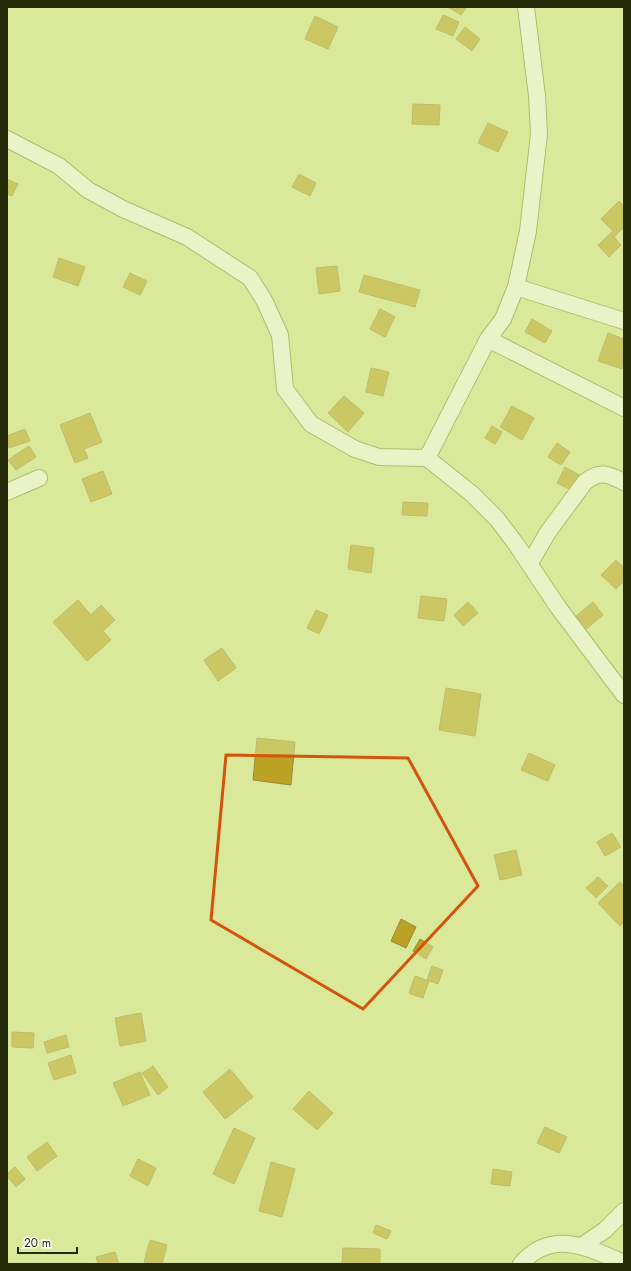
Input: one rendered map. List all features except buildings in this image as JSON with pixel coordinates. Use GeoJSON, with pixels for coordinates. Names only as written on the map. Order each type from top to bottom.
{"type":"FeatureCollection","features":[{"type":"Feature","properties":{"kind":"street"},"geometry":{"type":"LineString","coordinates":[[427,458],[488,339],[503,319],[516,287],[528,231],[538,134],[537,96],[526,7]]}},
{"type":"Feature","properties":{"kind":"street"},"geometry":{"type":"LineString","coordinates":[[7,139],[59,166],[88,190],[116,205],[187,237],[250,278],[264,300],[280,335],[285,389],[311,424],[355,449],[379,457],[427,458],[472,494],[497,519],[530,563],[558,607],[624,694]]}},
{"type":"Feature","properties":{"kind":"street"},"geometry":{"type":"LineString","coordinates":[[516,287],[624,321]]}},
{"type":"Feature","properties":{"kind":"street"},"geometry":{"type":"LineString","coordinates":[[488,339],[624,408]]}},
{"type":"Feature","properties":{"kind":"street"},"geometry":{"type":"LineString","coordinates":[[530,563],[548,532],[585,482],[592,476],[606,474],[624,482]]}},
{"type":"Feature","properties":{"kind":"street"},"geometry":{"type":"LineString","coordinates":[[7,492],[39,478]]}},
{"type":"Feature","properties":{"kind":"street"},"geometry":{"type":"LineString","coordinates":[[583,1246],[605,1230],[624,1211]]}},
{"type":"Feature","properties":{"kind":"street"},"geometry":{"type":"LineString","coordinates":[[521,1264],[538,1250],[552,1245],[568,1243],[583,1246],[624,1263]]}},
{"type":"Feature","properties":{"kind":"highlighted area"},"geometry":{"type":"Polygon","coordinates":[[[226,755],[408,758],[478,886],[363,1009],[211,920],[226,755]]]}}]}
